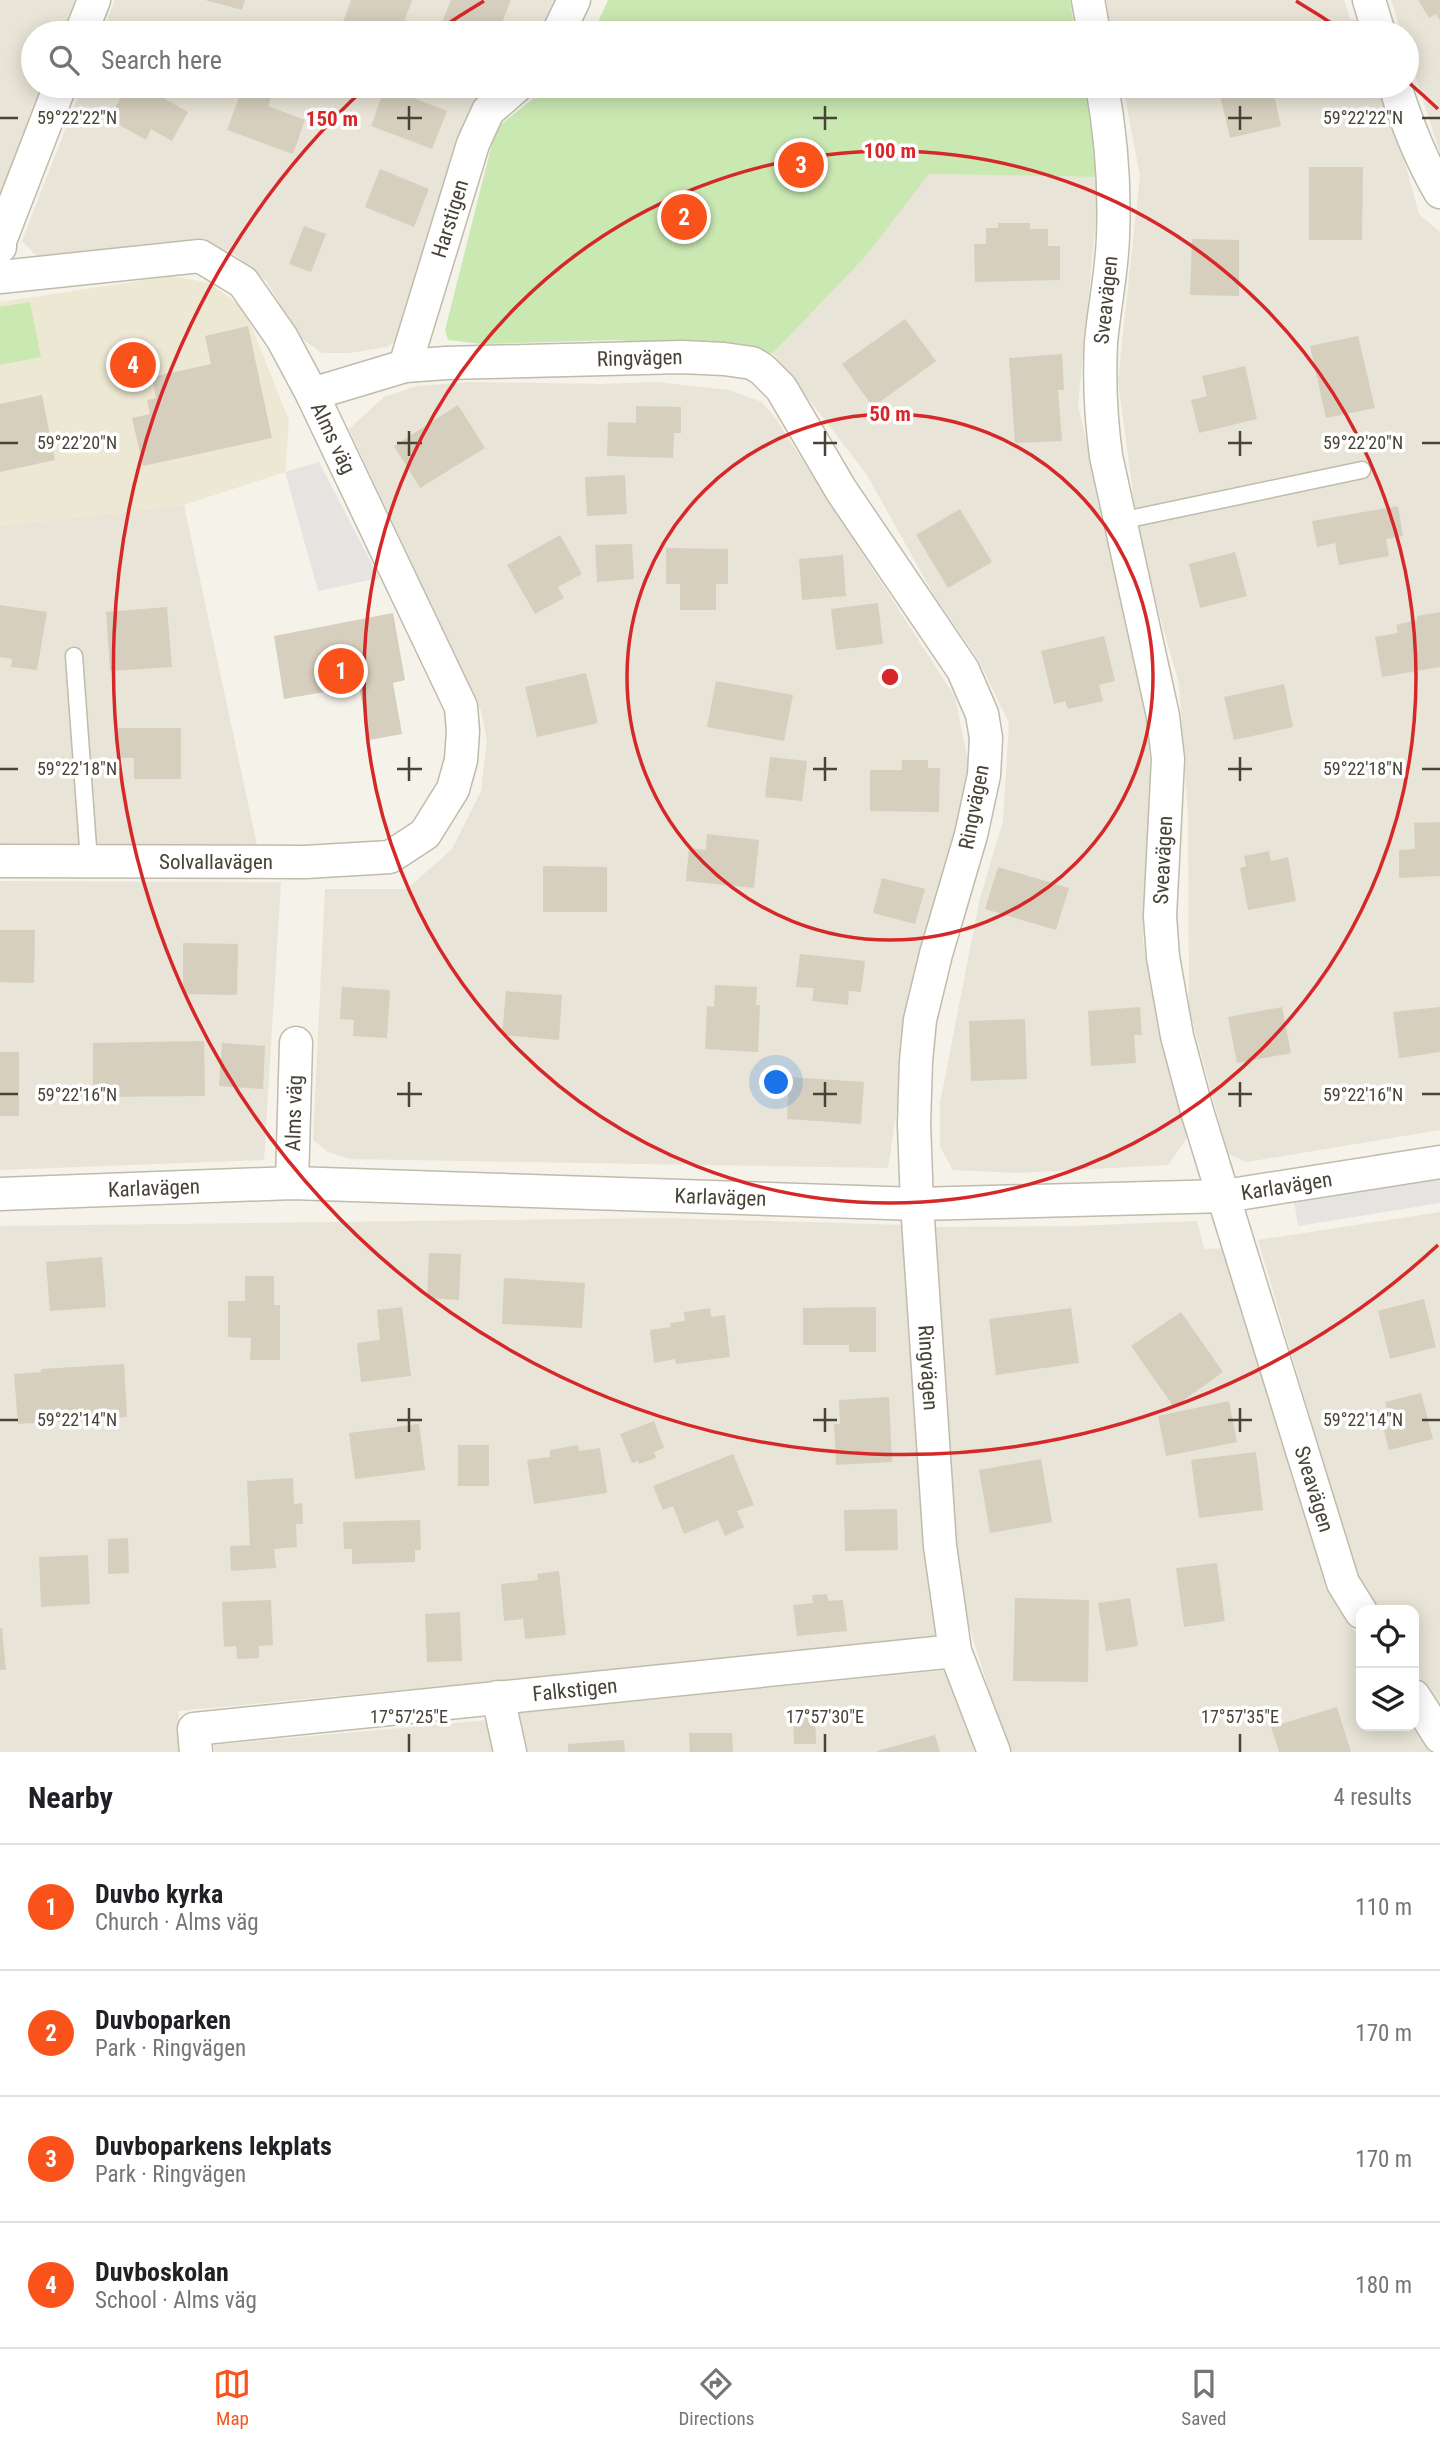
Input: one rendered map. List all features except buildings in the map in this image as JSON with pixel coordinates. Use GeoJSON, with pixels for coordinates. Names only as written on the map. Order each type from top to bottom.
{"type":"FeatureCollection","features":[{"type":"Feature","properties":{"kind":"street"},"geometry":{"type":"LineString","coordinates":[[86,21],[94,0]]}},
{"type":"Feature","properties":{"kind":"street"},"geometry":{"type":"LineString","coordinates":[[564,21],[574,0]]}},
{"type":"Feature","properties":{"kind":"street"},"geometry":{"type":"LineString","coordinates":[[1088,0],[1092,21]]}},
{"type":"Feature","properties":{"kind":"street"},"geometry":{"type":"LineString","coordinates":[[1369,0],[1375,21]]}},
{"type":"Feature","properties":{"kind":"street"},"geometry":{"type":"LineString","coordinates":[[0,247],[55,98]]}},
{"type":"Feature","properties":{"kind":"street","name":"Harstigen"},"geometry":{"type":"LineString","coordinates":[[405,366],[473,144],[488,111],[503,98]]}},
{"type":"Feature","properties":{"kind":"street","name":"Sveavägen"},"geometry":{"type":"LineString","coordinates":[[1104,98],[1111,149],[1113,238],[1101,343],[1101,410],[1105,456],[1163,716],[1168,759],[1160,916],[1163,957],[1177,1036],[1197,1111],[1343,1583],[1357,1605]]}},
{"type":"Feature","properties":{"kind":"street"},"geometry":{"type":"LineString","coordinates":[[1399,98],[1424,165],[1440,192]]}},
{"type":"Feature","properties":{"kind":"street","name":"Alms väg"},"geometry":{"type":"LineString","coordinates":[[0,277],[200,256],[243,282],[282,338],[312,394],[461,707],[461,760],[453,789],[425,834]]}},
{"type":"Feature","properties":{"kind":"street","name":"Ringvägen"},"geometry":{"type":"LineString","coordinates":[[312,394],[405,366],[682,357],[752,363],[781,388],[841,490],[963,670],[982,714],[986,738],[984,775],[971,835],[936,954],[920,1020],[914,1124],[940,1546],[955,1650],[994,1752]]}},
{"type":"Feature","properties":{"kind":"street","name":"Solvallavägen"},"geometry":{"type":"LineString","coordinates":[[0,861],[305,862],[390,857],[425,834]]}},
{"type":"Feature","properties":{"kind":"street","name":"Alms väg"},"geometry":{"type":"LineString","coordinates":[[292,1183],[296,1044]]}},
{"type":"Feature","properties":{"kind":"street","name":"Karlavägen"},"geometry":{"type":"LineString","coordinates":[[0,1194],[292,1183],[917,1204],[1224,1196],[1440,1162]]}},
{"type":"Feature","properties":{"kind":"street","name":"Falkstigen"},"geometry":{"type":"LineString","coordinates":[[195,1740],[498,1697],[955,1650]]}},
{"type":"Feature","properties":{"kind":"street"},"geometry":{"type":"LineString","coordinates":[[498,1697],[510,1752]]}},
{"type":"Feature","properties":{"kind":"street"},"geometry":{"type":"LineString","coordinates":[[1419,1704],[1440,1737]]}},
{"type":"Feature","properties":{"kind":"lane"},"geometry":{"type":"LineString","coordinates":[[1120,521],[1362,470]]}},
{"type":"Feature","properties":{"kind":"lane"},"geometry":{"type":"LineString","coordinates":[[74,656],[89,861]]}},
{"type":"Feature","properties":{"kind":"shaded area"},"geometry":{"type":"Polygon","coordinates":[[[0,0],[75,0],[67,21],[21,21],[21,98],[38,98],[0,199],[0,0]]]}},
{"type":"Feature","properties":{"kind":"shaded area"},"geometry":{"type":"Polygon","coordinates":[[[115,0],[561,0],[552,21],[107,21],[115,0]]]}},
{"type":"Feature","properties":{"kind":"shaded area"},"geometry":{"type":"Polygon","coordinates":[[[1106,0],[1344,0],[1350,19],[1366,21],[1110,21],[1106,0]]]}},
{"type":"Feature","properties":{"kind":"shaded area"},"geometry":{"type":"Polygon","coordinates":[[[1391,0],[1440,0],[1440,153],[1419,87],[1419,21],[1398,21],[1391,0]]]}},
{"type":"Feature","properties":{"kind":"shaded area"},"geometry":{"type":"Polygon","coordinates":[[[77,98],[483,98],[471,106],[403,337],[387,347],[349,353],[322,353],[298,336],[267,282],[234,254],[207,243],[161,242],[40,259],[22,241],[77,98]]]}},
{"type":"Feature","properties":{"kind":"shaded area"},"geometry":{"type":"Polygon","coordinates":[[[1125,98],[1387,98],[1419,214],[1440,232],[1440,1130],[1247,1162],[1228,1154],[1189,1009],[1188,816],[1179,684],[1140,546],[1118,380],[1140,176],[1125,98]]]}},
{"type":"Feature","properties":{"kind":"shaded area"},"geometry":{"type":"Polygon","coordinates":[[[928,174],[1100,177],[1078,406],[1140,668],[1148,728],[1152,813],[1143,942],[1155,1011],[1187,1138],[1168,1165],[1018,1173],[953,1170],[940,1147],[940,1103],[980,898],[1003,821],[1009,723],[978,659],[935,597],[867,475],[773,353],[865,257],[928,174]]]}},
{"type":"Feature","properties":{"kind":"shaded area"},"geometry":{"type":"Polygon","coordinates":[[[172,276],[210,283],[245,310],[289,420],[285,472],[184,505],[0,526],[0,302],[172,276]]]}},
{"type":"Feature","properties":{"kind":"shaded area"},"geometry":{"type":"Polygon","coordinates":[[[469,382],[656,382],[729,390],[762,402],[776,419],[955,697],[971,776],[913,1004],[888,1168],[349,1159],[328,1152],[313,1140],[325,889],[407,889],[452,849],[481,791],[487,741],[481,711],[349,429],[384,397],[417,386],[469,382]]]}},
{"type":"Feature","properties":{"kind":"shaded area"},"geometry":{"type":"Polygon","coordinates":[[[319,462],[379,578],[318,591],[285,472],[319,462]]]}},
{"type":"Feature","properties":{"kind":"shaded area"},"geometry":{"type":"Polygon","coordinates":[[[184,505],[257,845],[0,844],[0,526],[184,505]]]}},
{"type":"Feature","properties":{"kind":"shaded area"},"geometry":{"type":"Polygon","coordinates":[[[0,881],[281,882],[264,1160],[0,1170],[0,881]]]}},
{"type":"Feature","properties":{"kind":"shaded area"},"geometry":{"type":"Polygon","coordinates":[[[1440,1177],[1440,1203],[1298,1226],[1294,1201],[1440,1177]]]}},
{"type":"Feature","properties":{"kind":"shaded area"},"geometry":{"type":"Polygon","coordinates":[[[1440,1212],[1440,1708],[1419,1676],[1419,1605],[1375,1605],[1356,1574],[1258,1240],[1440,1212]]]}},
{"type":"Feature","properties":{"kind":"shaded area"},"geometry":{"type":"Polygon","coordinates":[[[664,1218],[905,1225],[943,1639],[178,1711],[182,1752],[0,1752],[0,1226],[664,1218]]]}},
{"type":"Feature","properties":{"kind":"shaded area"},"geometry":{"type":"Polygon","coordinates":[[[1197,1221],[1204,1249],[1232,1248],[1280,1434],[1326,1588],[1356,1633],[1356,1731],[1419,1731],[1419,1728],[1435,1752],[1008,1752],[963,1606],[943,1404],[936,1227],[1075,1226],[1197,1221]]]}},
{"type":"Feature","properties":{"kind":"shaded area"},"geometry":{"type":"Polygon","coordinates":[[[947,1670],[977,1752],[528,1752],[519,1713],[947,1670]]]}},
{"type":"Feature","properties":{"kind":"shaded area"},"geometry":{"type":"Polygon","coordinates":[[[488,1720],[495,1752],[215,1752],[214,1745],[488,1720]]]}},
{"type":"Feature","properties":{"kind":"green space"},"geometry":{"type":"Polygon","coordinates":[[[608,0],[1070,0],[1073,21],[598,21],[608,0]]]}},
{"type":"Feature","properties":{"kind":"green space"},"geometry":{"type":"Polygon","coordinates":[[[534,98],[1086,98],[1100,177],[929,174],[865,257],[773,353],[615,340],[482,344],[448,340],[445,330],[496,128],[534,98]]]}},
{"type":"Feature","properties":{"kind":"green space"},"geometry":{"type":"Polygon","coordinates":[[[30,302],[41,357],[0,365],[0,307],[30,302]]]}},
{"type":"Feature","properties":{"kind":"place","name":"Duvboparkens lekplats"},"geometry":{"type":"Point","coordinates":[801,165]}},
{"type":"Feature","properties":{"kind":"place","name":"Duvboparken"},"geometry":{"type":"Point","coordinates":[684,217]}},
{"type":"Feature","properties":{"kind":"place","name":"Duvboskolan"},"geometry":{"type":"Point","coordinates":[133,365]}},
{"type":"Feature","properties":{"kind":"place","name":"Duvbo kyrka"},"geometry":{"type":"Point","coordinates":[341,671]}}]}
